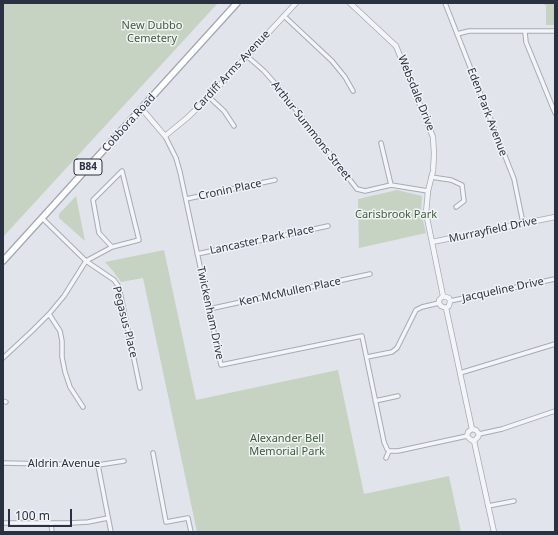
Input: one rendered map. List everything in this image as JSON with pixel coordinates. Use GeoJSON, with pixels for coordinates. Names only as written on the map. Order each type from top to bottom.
{"type":"FeatureCollection","features":[{"type":"Feature","properties":{"kind":"main road","name":"Cobbora Road"},"geometry":{"type":"LineString","coordinates":[[3,260],[237,3]]}},
{"type":"Feature","properties":{"kind":"street","name":"Cardiff Arms Avenue"},"geometry":{"type":"LineString","coordinates":[[165,136],[209,97],[296,3]]}},
{"type":"Feature","properties":{"kind":"street","name":"Websdale Drive"},"geometry":{"type":"LineString","coordinates":[[350,3],[396,46],[434,137],[434,154],[426,214],[444,296]]}},
{"type":"Feature","properties":{"kind":"street","name":"Eden Park Avenue"},"geometry":{"type":"LineString","coordinates":[[445,3],[514,180],[523,224]]}},
{"type":"Feature","properties":{"kind":"street"},"geometry":{"type":"LineString","coordinates":[[284,16],[332,61],[353,90]]}},
{"type":"Feature","properties":{"kind":"street"},"geometry":{"type":"LineString","coordinates":[[457,34],[469,31],[555,31]]}},
{"type":"Feature","properties":{"kind":"street"},"geometry":{"type":"LineString","coordinates":[[525,32],[526,42],[555,113]]}},
{"type":"Feature","properties":{"kind":"street","name":"Arthur Summons Street"},"geometry":{"type":"LineString","coordinates":[[247,56],[264,71],[280,89],[357,189],[365,191],[390,185],[428,191]]}},
{"type":"Feature","properties":{"kind":"street"},"geometry":{"type":"LineString","coordinates":[[209,97],[224,111],[234,126]]}},
{"type":"Feature","properties":{"kind":"street","name":"Twickenham Drive"},"geometry":{"type":"LineString","coordinates":[[142,109],[165,136],[176,158],[221,365],[362,336],[385,446],[389,451]]}},
{"type":"Feature","properties":{"kind":"street"},"geometry":{"type":"LineString","coordinates":[[382,143],[390,185]]}},
{"type":"Feature","properties":{"kind":"street"},"geometry":{"type":"LineString","coordinates":[[3,358],[49,314],[64,296],[86,261],[112,247],[139,240],[122,171],[93,200],[99,233],[112,247]]}},
{"type":"Feature","properties":{"kind":"street"},"geometry":{"type":"LineString","coordinates":[[431,177],[451,180],[462,185],[464,201],[456,207]]}},
{"type":"Feature","properties":{"kind":"street","name":"Cronin Place"},"geometry":{"type":"LineString","coordinates":[[186,199],[275,180]]}},
{"type":"Feature","properties":{"kind":"street","name":"Murrayfield Drive"},"geometry":{"type":"LineString","coordinates":[[432,242],[555,217]]}},
{"type":"Feature","properties":{"kind":"street","name":"Pegasus Place"},"geometry":{"type":"LineString","coordinates":[[42,218],[86,261],[114,280],[119,287],[140,388]]}},
{"type":"Feature","properties":{"kind":"street","name":"Lancaster Park Place"},"geometry":{"type":"LineString","coordinates":[[197,254],[328,226]]}},
{"type":"Feature","properties":{"kind":"street","name":"Ken McMullen Place"},"geometry":{"type":"LineString","coordinates":[[209,309],[370,274]]}},
{"type":"Feature","properties":{"kind":"street","name":"Jacqueline Drive"},"geometry":{"type":"LineString","coordinates":[[450,301],[555,279]]}},
{"type":"Feature","properties":{"kind":"street"},"geometry":{"type":"LineString","coordinates":[[439,303],[439,300],[444,296],[449,298],[449,306],[446,308]]}},
{"type":"Feature","properties":{"kind":"street"},"geometry":{"type":"LineString","coordinates":[[439,303],[441,306],[446,308]]}},
{"type":"Feature","properties":{"kind":"street"},"geometry":{"type":"LineString","coordinates":[[366,358],[392,352],[397,348],[416,310],[439,303]]}},
{"type":"Feature","properties":{"kind":"street"},"geometry":{"type":"LineString","coordinates":[[446,308],[472,429]]}},
{"type":"Feature","properties":{"kind":"street"},"geometry":{"type":"LineString","coordinates":[[49,314],[60,331],[63,364],[70,387],[83,407]]}},
{"type":"Feature","properties":{"kind":"street"},"geometry":{"type":"LineString","coordinates":[[460,372],[555,344]]}},
{"type":"Feature","properties":{"kind":"street"},"geometry":{"type":"LineString","coordinates":[[375,401],[398,396]]}},
{"type":"Feature","properties":{"kind":"street"},"geometry":{"type":"LineString","coordinates":[[479,434],[502,429],[555,411]]}},
{"type":"Feature","properties":{"kind":"street"},"geometry":{"type":"LineString","coordinates":[[472,429],[476,430],[479,434]]}},
{"type":"Feature","properties":{"kind":"street"},"geometry":{"type":"LineString","coordinates":[[467,436],[468,432],[472,429]]}},
{"type":"Feature","properties":{"kind":"street"},"geometry":{"type":"LineString","coordinates":[[474,441],[478,438],[479,434]]}},
{"type":"Feature","properties":{"kind":"street"},"geometry":{"type":"LineString","coordinates":[[386,458],[389,451],[398,451],[467,436]]}},
{"type":"Feature","properties":{"kind":"street"},"geometry":{"type":"LineString","coordinates":[[467,436],[469,440],[474,441]]}},
{"type":"Feature","properties":{"kind":"street"},"geometry":{"type":"LineString","coordinates":[[474,441],[494,532]]}},
{"type":"Feature","properties":{"kind":"street"},"geometry":{"type":"LineString","coordinates":[[153,453],[166,522],[188,518],[191,532]]}},
{"type":"Feature","properties":{"kind":"street","name":"Aldrin Avenue"},"geometry":{"type":"LineString","coordinates":[[3,463],[98,465],[124,461]]}},
{"type":"Feature","properties":{"kind":"street"},"geometry":{"type":"LineString","coordinates":[[98,465],[111,532]]}},
{"type":"Feature","properties":{"kind":"street"},"geometry":{"type":"LineString","coordinates":[[488,506],[514,501]]}},
{"type":"Feature","properties":{"kind":"street"},"geometry":{"type":"LineString","coordinates":[[3,522],[88,522],[108,518]]}},
{"type":"Feature","properties":{"kind":"street"},"geometry":{"type":"LineString","coordinates":[[51,523],[52,532]]}},
{"type":"Feature","properties":{"kind":"green space","name":"New Dubbo Cemetery"},"geometry":{"type":"Polygon","coordinates":[[[3,3],[218,3],[3,237],[3,3]]]}},
{"type":"Feature","properties":{"kind":"green space"},"geometry":{"type":"Polygon","coordinates":[[[538,3],[555,3],[555,25],[546,25],[546,5],[538,3]]]}},
{"type":"Feature","properties":{"kind":"green space","name":"Carisbrook Park"},"geometry":{"type":"Polygon","coordinates":[[[397,190],[422,196],[421,212],[426,233],[359,248],[358,199],[397,190]]]}},
{"type":"Feature","properties":{"kind":"green space"},"geometry":{"type":"Polygon","coordinates":[[[76,196],[85,241],[59,218],[59,214],[76,196]]]}},
{"type":"Feature","properties":{"kind":"green space","name":"Alexander Bell Memorial Park"},"geometry":{"type":"Polygon","coordinates":[[[164,250],[196,400],[338,370],[364,494],[449,476],[461,532],[197,532],[143,278],[121,282],[105,262],[164,250]]]}}]}
